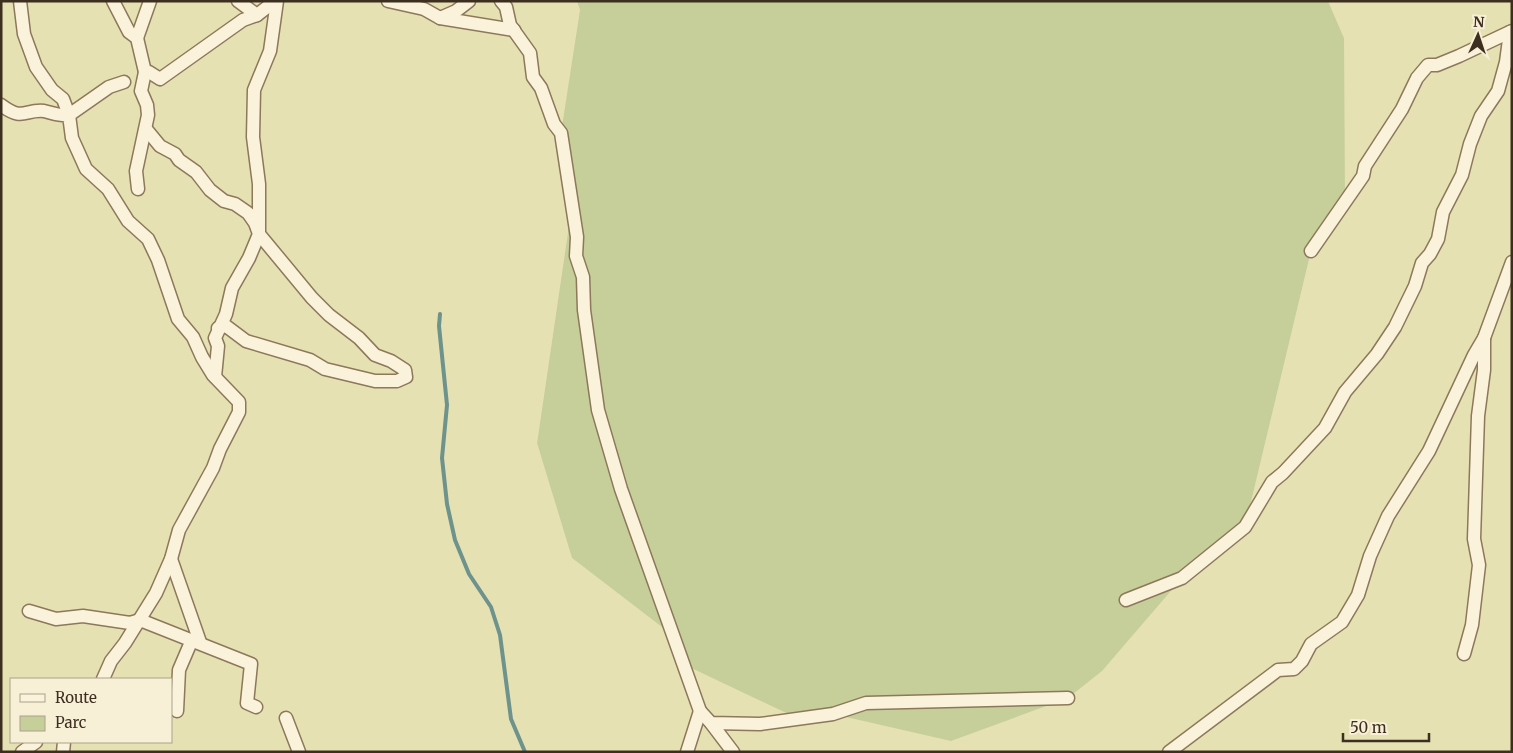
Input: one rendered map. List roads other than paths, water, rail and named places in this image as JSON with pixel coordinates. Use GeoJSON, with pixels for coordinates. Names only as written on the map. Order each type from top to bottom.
{"type":"FeatureCollection","features":[{"type":"Feature","properties":{"kind":"street"},"geometry":{"type":"LineString","coordinates":[[20,1],[24,34],[36,67],[52,90],[63,99],[72,138],[86,168],[108,189],[128,221],[148,239],[158,260],[178,319],[193,338],[215,377],[239,402],[239,412],[220,449],[213,468],[179,530],[171,559],[156,593],[140,620],[111,661],[103,678]]}},
{"type":"Feature","properties":{"kind":"street"},"geometry":{"type":"LineString","coordinates":[[113,1],[129,32],[137,38]]}},
{"type":"Feature","properties":{"kind":"street"},"geometry":{"type":"LineString","coordinates":[[138,189],[136,171],[146,130],[147,105],[142,91],[145,72],[137,38],[150,1]]}},
{"type":"Feature","properties":{"kind":"street"},"geometry":{"type":"LineString","coordinates":[[238,1],[257,15]]}},
{"type":"Feature","properties":{"kind":"street"},"geometry":{"type":"LineString","coordinates":[[215,377],[218,346],[215,338],[218,328],[226,314],[232,288],[249,258],[259,234],[259,184],[253,137],[254,90],[270,51],[276,1]]}},
{"type":"Feature","properties":{"kind":"street"},"geometry":{"type":"LineString","coordinates":[[145,72],[149,72],[160,79],[243,20],[257,15],[276,1]]}},
{"type":"Feature","properties":{"kind":"street"},"geometry":{"type":"LineString","coordinates":[[388,1],[424,9],[440,18],[514,30]]}},
{"type":"Feature","properties":{"kind":"street"},"geometry":{"type":"LineString","coordinates":[[440,18],[456,11],[469,1]]}},
{"type":"Feature","properties":{"kind":"street"},"geometry":{"type":"LineString","coordinates":[[501,1],[506,7],[514,30],[530,53],[533,77],[541,88],[554,124],[561,133],[577,237],[576,256],[583,277],[584,310],[598,410],[611,458],[700,711],[733,752]]}},
{"type":"Feature","properties":{"kind":"street"},"geometry":{"type":"LineString","coordinates":[[1311,251],[1363,176],[1365,166],[1402,109],[1422,70],[1428,64],[1437,65],[1511,31]]}},
{"type":"Feature","properties":{"kind":"street"},"geometry":{"type":"LineString","coordinates":[[1126,600],[1182,578],[1245,527],[1272,482],[1325,428],[1345,392],[1378,354],[1395,328],[1415,286],[1422,263],[1430,254],[1438,239],[1443,212],[1462,174],[1470,144],[1482,116],[1498,91],[1506,62],[1511,31]]}},
{"type":"Feature","properties":{"kind":"street"},"geometry":{"type":"LineString","coordinates":[[1,105],[13,113],[21,114],[44,111],[54,115],[68,114],[109,87],[124,82]]}},
{"type":"Feature","properties":{"kind":"street"},"geometry":{"type":"LineString","coordinates":[[146,130],[160,146],[175,154],[179,160],[196,172],[210,190],[224,201],[235,204],[248,213],[255,223],[259,234],[323,309],[359,338],[375,355],[391,361],[405,370],[406,377],[397,381],[375,381],[325,369],[310,360],[246,341],[226,326],[218,328]]}},
{"type":"Feature","properties":{"kind":"street"},"geometry":{"type":"LineString","coordinates":[[1169,752],[1278,670],[1294,669],[1302,661],[1311,644],[1342,622],[1358,595],[1370,556],[1388,516],[1429,451],[1474,354],[1484,338],[1512,262]]}},
{"type":"Feature","properties":{"kind":"street"},"geometry":{"type":"LineString","coordinates":[[1464,654],[1472,625],[1478,565],[1474,539],[1478,416],[1484,370],[1484,338]]}},
{"type":"Feature","properties":{"kind":"street"},"geometry":{"type":"LineString","coordinates":[[171,559],[200,642]]}},
{"type":"Feature","properties":{"kind":"street"},"geometry":{"type":"LineString","coordinates":[[29,611],[56,619],[83,616],[130,624],[140,620],[200,642],[251,664],[247,702],[256,707]]}},
{"type":"Feature","properties":{"kind":"street"},"geometry":{"type":"LineString","coordinates":[[177,711],[179,670],[191,642],[200,642]]}},
{"type":"Feature","properties":{"kind":"street"},"geometry":{"type":"LineString","coordinates":[[711,723],[760,724],[833,714],[866,703],[1068,698]]}},
{"type":"Feature","properties":{"kind":"street"},"geometry":{"type":"LineString","coordinates":[[687,752],[700,711]]}},
{"type":"Feature","properties":{"kind":"street"},"geometry":{"type":"LineString","coordinates":[[286,718],[300,752]]}},
{"type":"Feature","properties":{"kind":"street"},"geometry":{"type":"LineString","coordinates":[[22,752],[35,743]]}},
{"type":"Feature","properties":{"kind":"waterway"},"geometry":{"type":"LineString","coordinates":[[440,314],[439,326],[447,405],[442,458],[447,504],[455,540],[469,574],[491,607],[500,635],[511,719],[525,752]]}}]}
